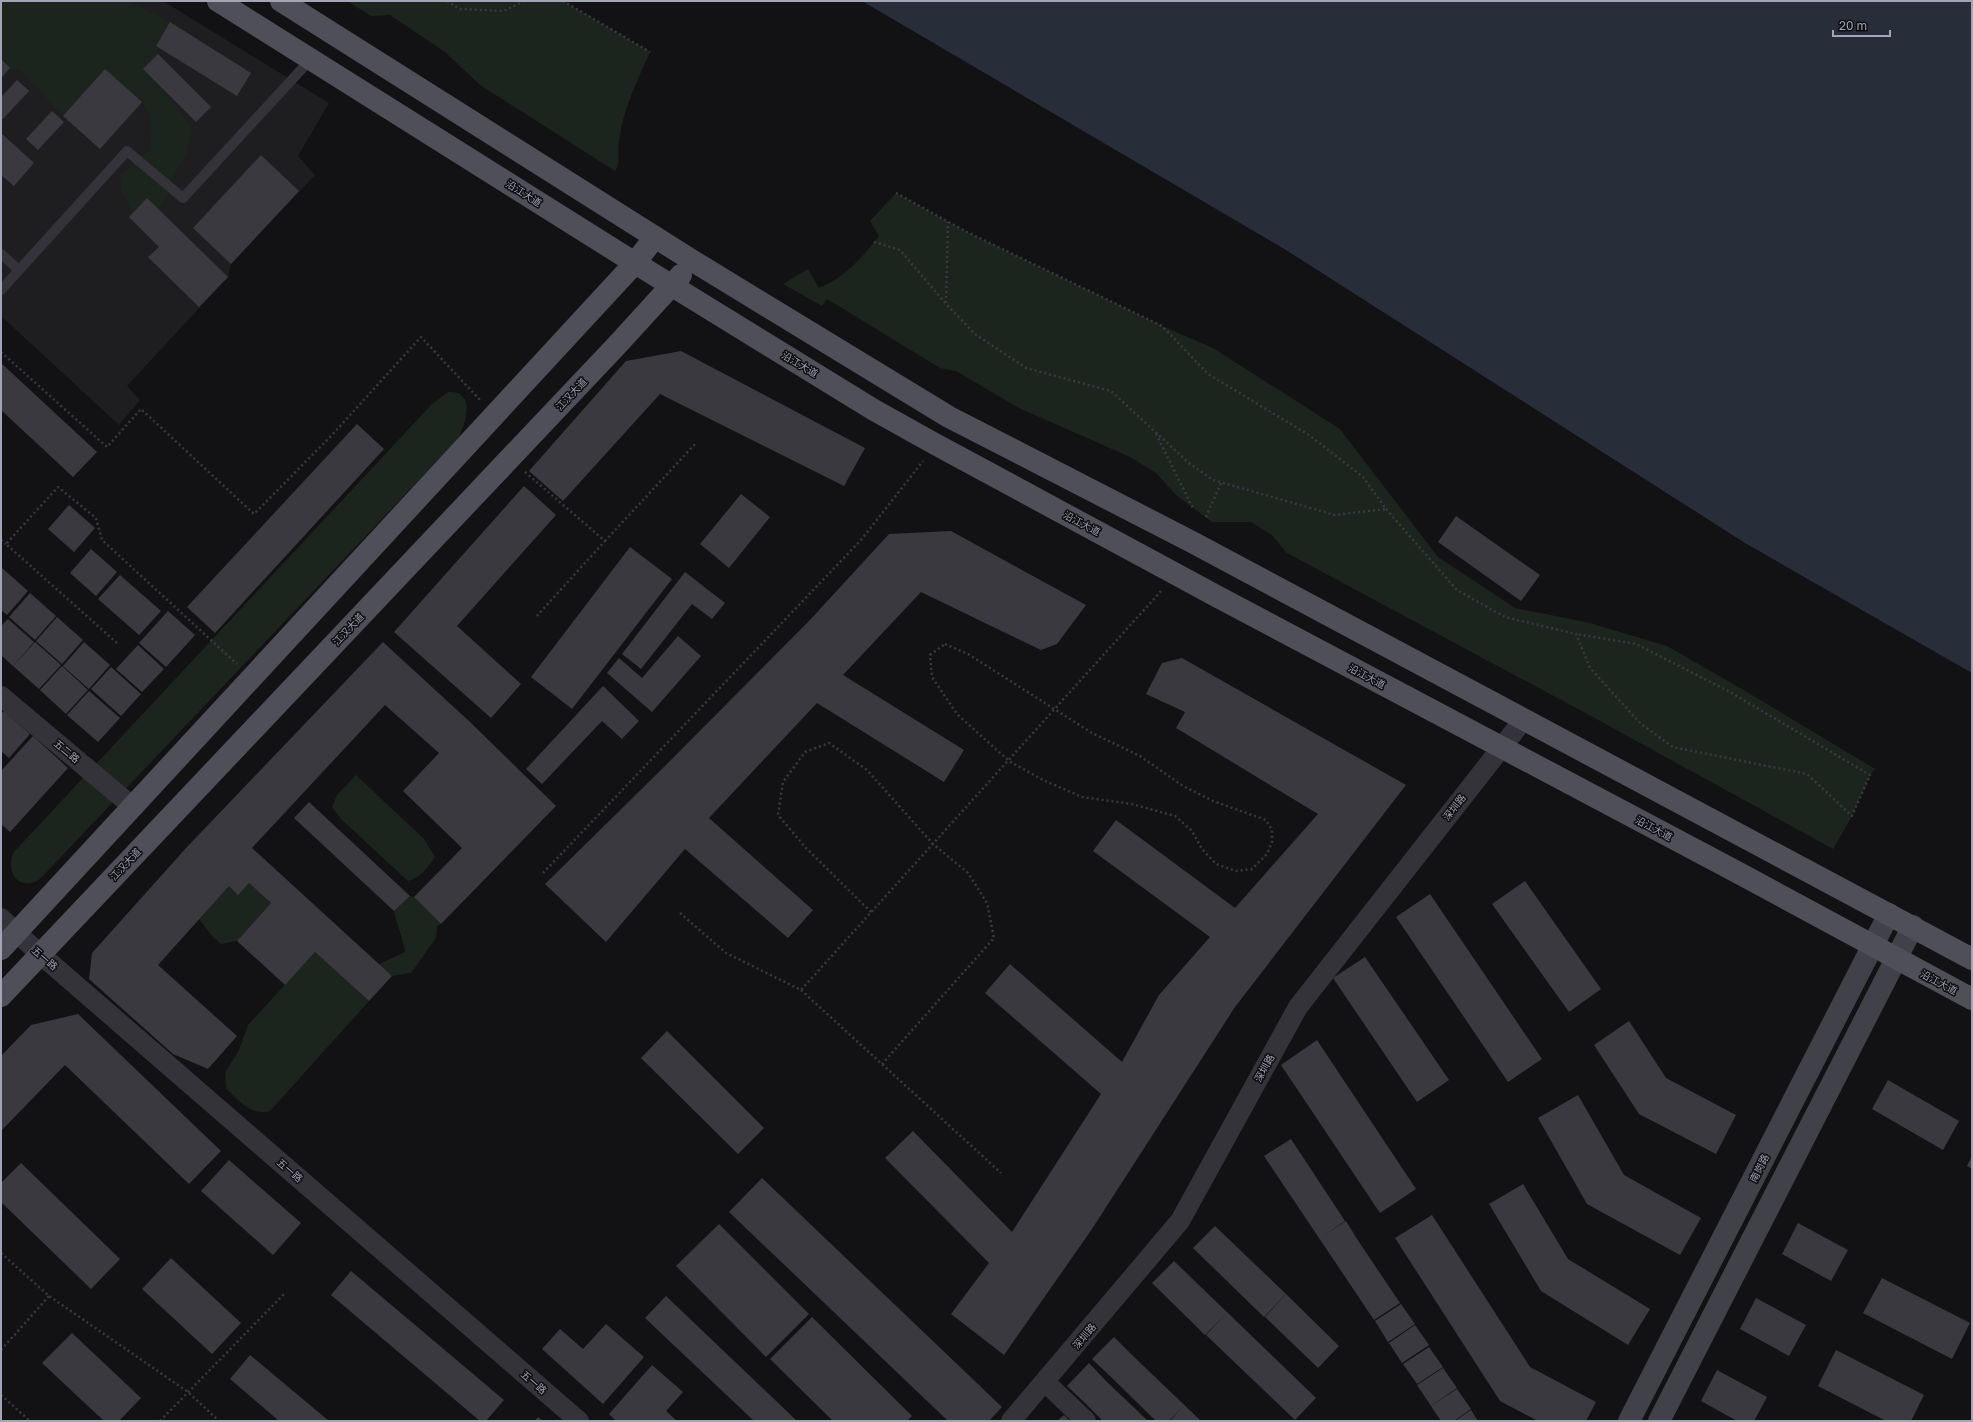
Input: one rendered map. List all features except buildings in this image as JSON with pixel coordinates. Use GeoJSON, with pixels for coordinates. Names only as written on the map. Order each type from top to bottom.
{"type":"FeatureCollection","features":[{"type":"Feature","properties":{"kind":"main road","name":"沿江大道"},"geometry":{"type":"LineString","coordinates":[[218,1],[636,264],[874,410],[1176,574],[1735,871],[1873,947],[1972,999]]}},
{"type":"Feature","properties":{"kind":"main road"},"geometry":{"type":"LineString","coordinates":[[281,1],[693,261],[949,417],[1192,542],[1972,958]]}},
{"type":"Feature","properties":{"kind":"main road"},"geometry":{"type":"LineString","coordinates":[[1,949],[636,264],[655,237]]}},
{"type":"Feature","properties":{"kind":"main road","name":"江汉大道"},"geometry":{"type":"LineString","coordinates":[[1,996],[672,286],[693,261]]}},
{"type":"Feature","properties":{"kind":"main road","name":"南岗路"},"geometry":{"type":"LineString","coordinates":[[1629,1421],[1889,914]]}},
{"type":"Feature","properties":{"kind":"main road"},"geometry":{"type":"LineString","coordinates":[[1659,1421],[1913,926]]}},
{"type":"Feature","properties":{"kind":"street","name":"五二路"},"geometry":{"type":"LineString","coordinates":[[1,696],[133,807]]}},
{"type":"Feature","properties":{"kind":"street","name":"深圳路"},"geometry":{"type":"LineString","coordinates":[[1012,1421],[1180,1221],[1298,1007],[1524,719]]}},
{"type":"Feature","properties":{"kind":"street","name":"五一路"},"geometry":{"type":"LineString","coordinates":[[1,918],[40,954],[579,1421]]}},
{"type":"Feature","properties":{"kind":"street"},"geometry":{"type":"LineString","coordinates":[[1046,1382],[1086,1421]]}},
{"type":"Feature","properties":{"kind":"lane"},"geometry":{"type":"LineString","coordinates":[[1,290],[126,151],[183,198],[311,59]]}},
{"type":"Feature","properties":{"kind":"lane"},"geometry":{"type":"LineString","coordinates":[[1,254],[19,270]]}},
{"type":"Feature","properties":{"kind":"path"},"geometry":{"type":"LineString","coordinates":[[447,1],[460,9],[504,11],[524,1]]}},
{"type":"Feature","properties":{"kind":"path"},"geometry":{"type":"LineString","coordinates":[[563,1],[650,52]]}},
{"type":"Feature","properties":{"kind":"path"},"geometry":{"type":"LineString","coordinates":[[896,193],[948,222],[1162,326],[1208,374],[1309,435],[1363,477],[1386,509],[1456,590],[1505,617],[1576,634],[1636,644],[1730,692],[1870,775],[1852,816],[1806,774],[1673,747],[1641,724],[1590,668],[1576,634]]}},
{"type":"Feature","properties":{"kind":"path"},"geometry":{"type":"LineString","coordinates":[[946,304],[948,222]]}},
{"type":"Feature","properties":{"kind":"path"},"geometry":{"type":"LineString","coordinates":[[874,242],[900,250],[946,304],[975,334],[1026,368],[1111,391],[1190,464],[1213,480],[1335,515],[1386,509]]}},
{"type":"Feature","properties":{"kind":"path"},"geometry":{"type":"LineString","coordinates":[[1,352],[107,447],[141,409],[254,514],[332,435],[421,337],[495,416]]}},
{"type":"Feature","properties":{"kind":"path"},"geometry":{"type":"LineString","coordinates":[[1154,431],[1193,508]]}},
{"type":"Feature","properties":{"kind":"path"},"geometry":{"type":"LineString","coordinates":[[535,618],[604,541],[696,443]]}},
{"type":"Feature","properties":{"kind":"path"},"geometry":{"type":"LineString","coordinates":[[543,873],[861,540],[935,444]]}},
{"type":"Feature","properties":{"kind":"path"},"geometry":{"type":"LineString","coordinates":[[509,459],[604,541]]}},
{"type":"Feature","properties":{"kind":"path"},"geometry":{"type":"LineString","coordinates":[[1206,517],[1221,483]]}},
{"type":"Feature","properties":{"kind":"path"},"geometry":{"type":"LineString","coordinates":[[6,544],[58,487],[96,518],[102,540],[253,678]]}},
{"type":"Feature","properties":{"kind":"path"},"geometry":{"type":"LineString","coordinates":[[1,540],[117,644]]}},
{"type":"Feature","properties":{"kind":"path"},"geometry":{"type":"LineString","coordinates":[[801,990],[1176,574]]}},
{"type":"Feature","properties":{"kind":"path"},"geometry":{"type":"LineString","coordinates":[[945,644],[968,654],[1092,733],[1140,756],[1183,786],[1213,801],[1266,820],[1272,830],[1272,842],[1266,854],[1252,869],[1236,871],[1216,864],[1202,849],[1192,831],[1175,816],[1132,804],[1082,797],[1043,780],[1009,761],[957,714],[932,677],[930,655],[945,644]]}},
{"type":"Feature","properties":{"kind":"path"},"geometry":{"type":"LineString","coordinates":[[871,912],[806,848],[778,815],[783,782],[805,752],[829,743],[867,770],[905,815],[933,844],[968,873],[987,904],[994,938],[882,1064]]}},
{"type":"Feature","properties":{"kind":"path"},"geometry":{"type":"LineString","coordinates":[[680,913],[726,953],[801,990],[1001,1173]]}},
{"type":"Feature","properties":{"kind":"path"},"geometry":{"type":"LineString","coordinates":[[1,1253],[49,1296],[188,1392],[219,1421]]}},
{"type":"Feature","properties":{"kind":"path"},"geometry":{"type":"LineString","coordinates":[[160,1421],[284,1294]]}},
{"type":"Feature","properties":{"kind":"path"},"geometry":{"type":"LineString","coordinates":[[1,1350],[49,1296]]}},
{"type":"Feature","properties":{"kind":"path"},"geometry":{"type":"LineString","coordinates":[[1,1395],[30,1421]]}},
{"type":"Feature","properties":{"kind":"shaded area"},"geometry":{"type":"Polygon","coordinates":[[[1,1],[163,1],[329,103],[298,156],[315,175],[231,264],[228,277],[127,386],[140,400],[119,425],[1,316],[1,1]]]}},
{"type":"Feature","properties":{"kind":"shaded area"},"geometry":{"type":"Polygon","coordinates":[[[1,1],[128,1],[170,22],[156,46],[158,54],[143,69],[164,90],[192,128],[186,155],[174,175],[167,197],[159,209],[147,198],[133,213],[122,193],[120,175],[151,149],[149,113],[142,102],[105,69],[63,116],[21,70],[10,68],[1,59],[1,1]]]}},
{"type":"Feature","properties":{"kind":"shaded area"},"geometry":{"type":"Polygon","coordinates":[[[347,1],[563,1],[650,52],[631,96],[624,118],[618,145],[617,168],[615,171],[480,85],[445,52],[390,15],[371,16],[347,1]]]}},
{"type":"Feature","properties":{"kind":"shaded area"},"geometry":{"type":"Polygon","coordinates":[[[896,193],[967,232],[1162,326],[1213,348],[1340,429],[1438,557],[1515,608],[1586,622],[1667,646],[1875,769],[1870,775],[1852,816],[1833,849],[1591,716],[1287,553],[1272,535],[1251,522],[1212,522],[1176,495],[1156,473],[1130,457],[1019,408],[956,371],[940,368],[827,299],[822,306],[783,284],[808,269],[819,288],[845,273],[860,259],[879,236],[870,221],[896,193]]]}},
{"type":"Feature","properties":{"kind":"shaded area"},"geometry":{"type":"Polygon","coordinates":[[[448,392],[457,393],[463,397],[466,402],[466,417],[458,439],[40,879],[26,883],[16,879],[11,868],[13,853],[432,404],[448,392]]]}},
{"type":"Feature","properties":{"kind":"shaded area"},"geometry":{"type":"Polygon","coordinates":[[[356,775],[424,839],[435,857],[427,868],[417,877],[408,881],[341,819],[332,807],[337,795],[356,775]]]}},
{"type":"Feature","properties":{"kind":"shaded area"},"geometry":{"type":"Polygon","coordinates":[[[249,883],[271,903],[237,941],[221,944],[213,937],[199,919],[229,886],[249,883]]]}},
{"type":"Feature","properties":{"kind":"shaded area"},"geometry":{"type":"Polygon","coordinates":[[[410,896],[414,897],[441,924],[437,926],[436,938],[411,973],[392,976],[379,964],[405,952],[394,911],[410,896]]]}},
{"type":"Feature","properties":{"kind":"shaded area"},"geometry":{"type":"Polygon","coordinates":[[[315,952],[369,1001],[270,1111],[263,1112],[251,1109],[226,1088],[225,1073],[239,1050],[248,1025],[315,952]]]}},
{"type":"Feature","properties":{"kind":"water"},"geometry":{"type":"Polygon","coordinates":[[[862,1],[1972,1],[1972,673],[1745,543],[1286,250],[862,1]]]}}]}
